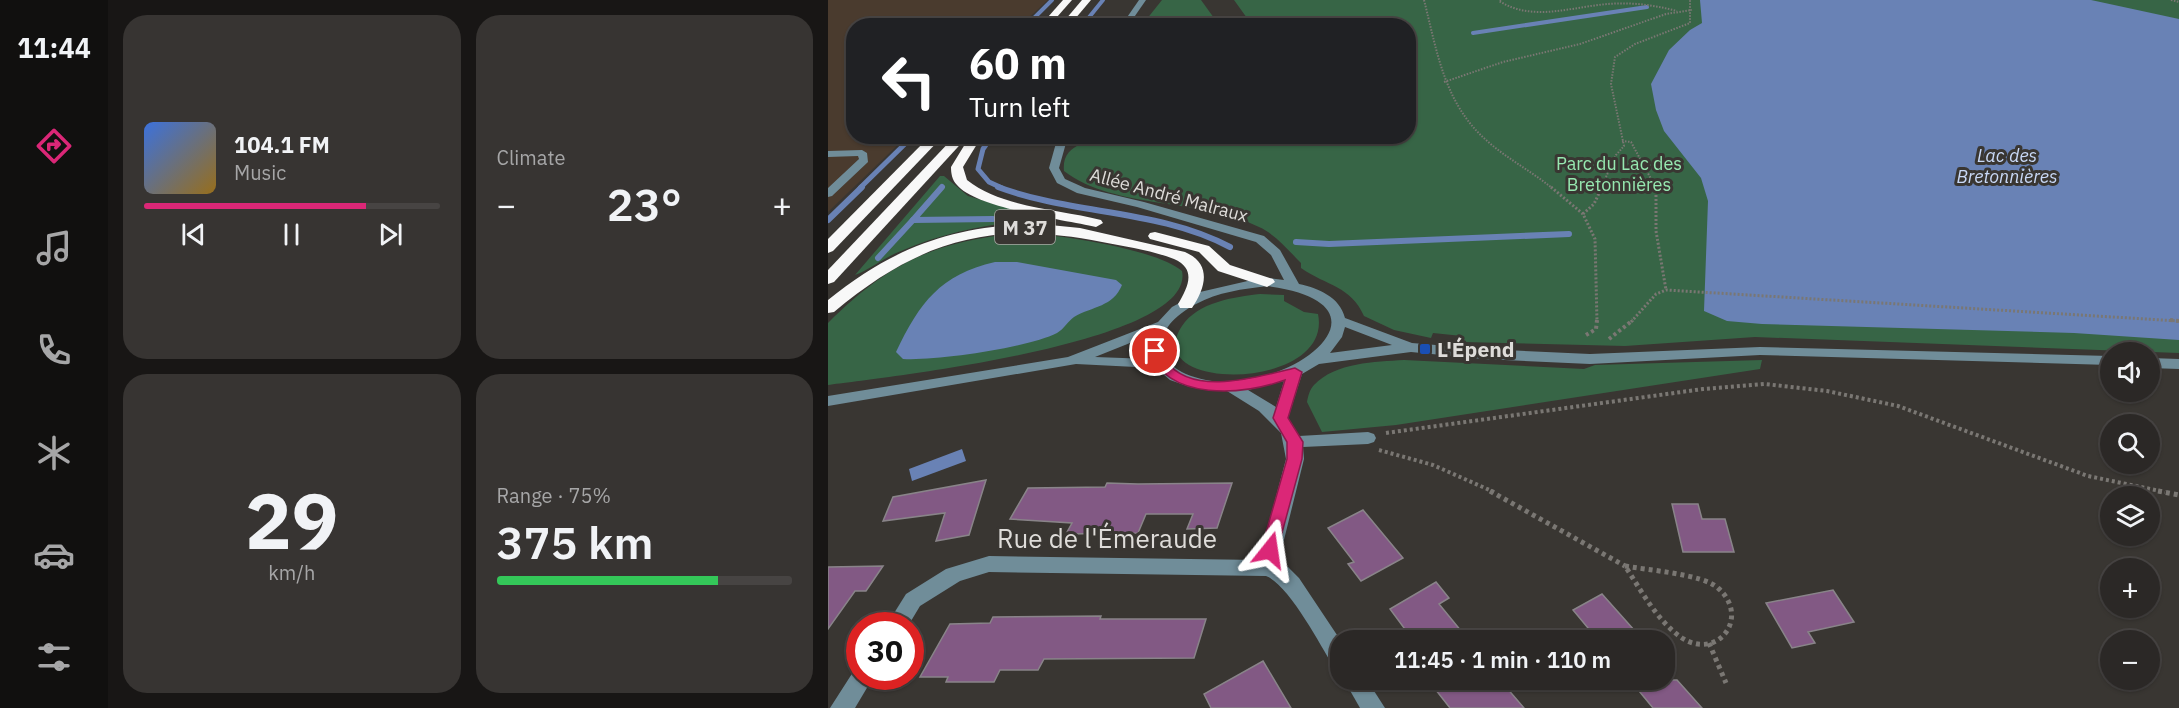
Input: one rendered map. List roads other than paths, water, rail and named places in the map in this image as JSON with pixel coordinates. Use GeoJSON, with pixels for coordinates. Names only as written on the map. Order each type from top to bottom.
{"type":"FeatureCollection","features":[{"type":"Feature","properties":{"kind":"highway"},"geometry":{"type":"LineString","coordinates":[[1051,18],[1068,0]]}},
{"type":"Feature","properties":{"kind":"highway"},"geometry":{"type":"LineString","coordinates":[[1071,18],[1087,0]]}},
{"type":"Feature","properties":{"kind":"highway"},"geometry":{"type":"LineString","coordinates":[[828,248],[929,144]]}},
{"type":"Feature","properties":{"kind":"highway"},"geometry":{"type":"LineString","coordinates":[[828,279],[955,144]]}},
{"type":"Feature","properties":{"kind":"highway","name":"M 37"},"geometry":{"type":"LineString","coordinates":[[971,144],[957,167],[962,183],[977,192],[1013,203],[1194,245],[1210,252],[1230,272],[1267,282]]}},
{"type":"Feature","properties":{"kind":"highway","name":"M 37"},"geometry":{"type":"LineString","coordinates":[[828,308],[872,273],[902,255],[977,232],[1034,227],[1085,232],[1187,259],[1197,269],[1198,279],[1186,304]]}},
{"type":"Feature","properties":{"kind":"street"},"geometry":{"type":"LineString","coordinates":[[1130,18],[1143,0]]}},
{"type":"Feature","properties":{"kind":"street","name":"Allée André Malraux"},"geometry":{"type":"LineString","coordinates":[[1061,144],[1054,168],[1061,181],[1081,191],[1151,207],[1260,239],[1276,253],[1293,285]]}},
{"type":"Feature","properties":{"kind":"street"},"geometry":{"type":"LineString","coordinates":[[828,154],[862,153],[864,160],[828,195]]}},
{"type":"Feature","properties":{"kind":"street"},"geometry":{"type":"LineString","coordinates":[[1071,361],[1162,325],[1186,304],[1220,290],[1267,282],[1312,290],[1327,299],[1337,311],[1338,320],[1335,339],[1314,360],[1295,372],[1263,383],[1231,387],[1193,382],[1176,377],[1160,364],[1155,351],[1156,338],[1162,325]]}},
{"type":"Feature","properties":{"kind":"street"},"geometry":{"type":"LineString","coordinates":[[1338,320],[1410,347]]}},
{"type":"Feature","properties":{"kind":"street"},"geometry":{"type":"LineString","coordinates":[[1314,360],[1410,347],[1483,354],[1590,359],[1760,351],[2100,361]]}},
{"type":"Feature","properties":{"kind":"street"},"geometry":{"type":"LineString","coordinates":[[828,401],[1071,361],[1160,364]]}},
{"type":"Feature","properties":{"kind":"street"},"geometry":{"type":"LineString","coordinates":[[2160,363],[2179,364]]}},
{"type":"Feature","properties":{"kind":"street"},"geometry":{"type":"LineString","coordinates":[[1280,418],[1295,372]]}},
{"type":"Feature","properties":{"kind":"street"},"geometry":{"type":"LineString","coordinates":[[1231,387],[1280,418],[1295,442],[1294,459],[1267,568],[1281,573],[1292,584],[1330,641]]}},
{"type":"Feature","properties":{"kind":"street"},"geometry":{"type":"LineString","coordinates":[[1295,442],[1368,438]]}},
{"type":"Feature","properties":{"kind":"street","name":"Rue de l'Émeraude"},"geometry":{"type":"LineString","coordinates":[[905,612],[913,600],[953,575],[989,564],[1267,568]]}},
{"type":"Feature","properties":{"kind":"street"},"geometry":{"type":"LineString","coordinates":[[842,708],[854,690]]}},
{"type":"Feature","properties":{"kind":"street"},"geometry":{"type":"LineString","coordinates":[[1361,690],[1373,708]]}},
{"type":"Feature","properties":{"kind":"water","name":"Lac des Bretonnières"},"geometry":{"type":"Polygon","coordinates":[[[1700,0],[2091,0],[2179,19],[2179,340],[2074,333],[1762,324],[1727,321],[1704,311],[1708,201],[1701,178],[1664,131],[1656,110],[1651,84],[1669,50],[1690,30],[1702,23],[1700,0]]]}},
{"type":"Feature","properties":{"kind":"water"},"geometry":{"type":"Polygon","coordinates":[[[995,262],[1017,262],[1116,280],[1122,285],[1108,302],[1081,313],[1057,333],[1043,339],[982,352],[937,358],[903,359],[896,352],[923,305],[934,293],[960,275],[995,262]]]}},
{"type":"Feature","properties":{"kind":"water"},"geometry":{"type":"Polygon","coordinates":[[[962,449],[966,461],[912,481],[909,469],[962,449]]]}},
{"type":"Feature","properties":{"kind":"waterway"},"geometry":{"type":"LineString","coordinates":[[1034,18],[1052,0]]}},
{"type":"Feature","properties":{"kind":"waterway"},"geometry":{"type":"LineString","coordinates":[[1088,18],[1103,0]]}},
{"type":"Feature","properties":{"kind":"waterway"},"geometry":{"type":"LineString","coordinates":[[1473,33],[1647,7]]}},
{"type":"Feature","properties":{"kind":"waterway"},"geometry":{"type":"LineString","coordinates":[[860,188],[905,144]]}},
{"type":"Feature","properties":{"kind":"waterway"},"geometry":{"type":"LineString","coordinates":[[986,144],[978,169],[989,182],[1002,188]]}},
{"type":"Feature","properties":{"kind":"waterway"},"geometry":{"type":"LineString","coordinates":[[828,220],[862,187]]}},
{"type":"Feature","properties":{"kind":"waterway"},"geometry":{"type":"LineString","coordinates":[[913,220],[942,187]]}},
{"type":"Feature","properties":{"kind":"waterway"},"geometry":{"type":"LineString","coordinates":[[998,187],[1056,203],[1174,226],[1230,247]]}},
{"type":"Feature","properties":{"kind":"waterway"},"geometry":{"type":"LineString","coordinates":[[913,220],[993,219]]}},
{"type":"Feature","properties":{"kind":"waterway"},"geometry":{"type":"LineString","coordinates":[[878,258],[913,220]]}},
{"type":"Feature","properties":{"kind":"waterway"},"geometry":{"type":"LineString","coordinates":[[1296,242],[1329,244],[1569,234]]}},
{"type":"Feature","properties":{"kind":"place","name":"L'Épend"},"geometry":{"type":"Point","coordinates":[1425,349]}},
{"type":"Feature","properties":{"kind":"park label","name":"Parc du Lac des Bretonnières"},"geometry":{"type":"Point","coordinates":[1619,174]}}]}
